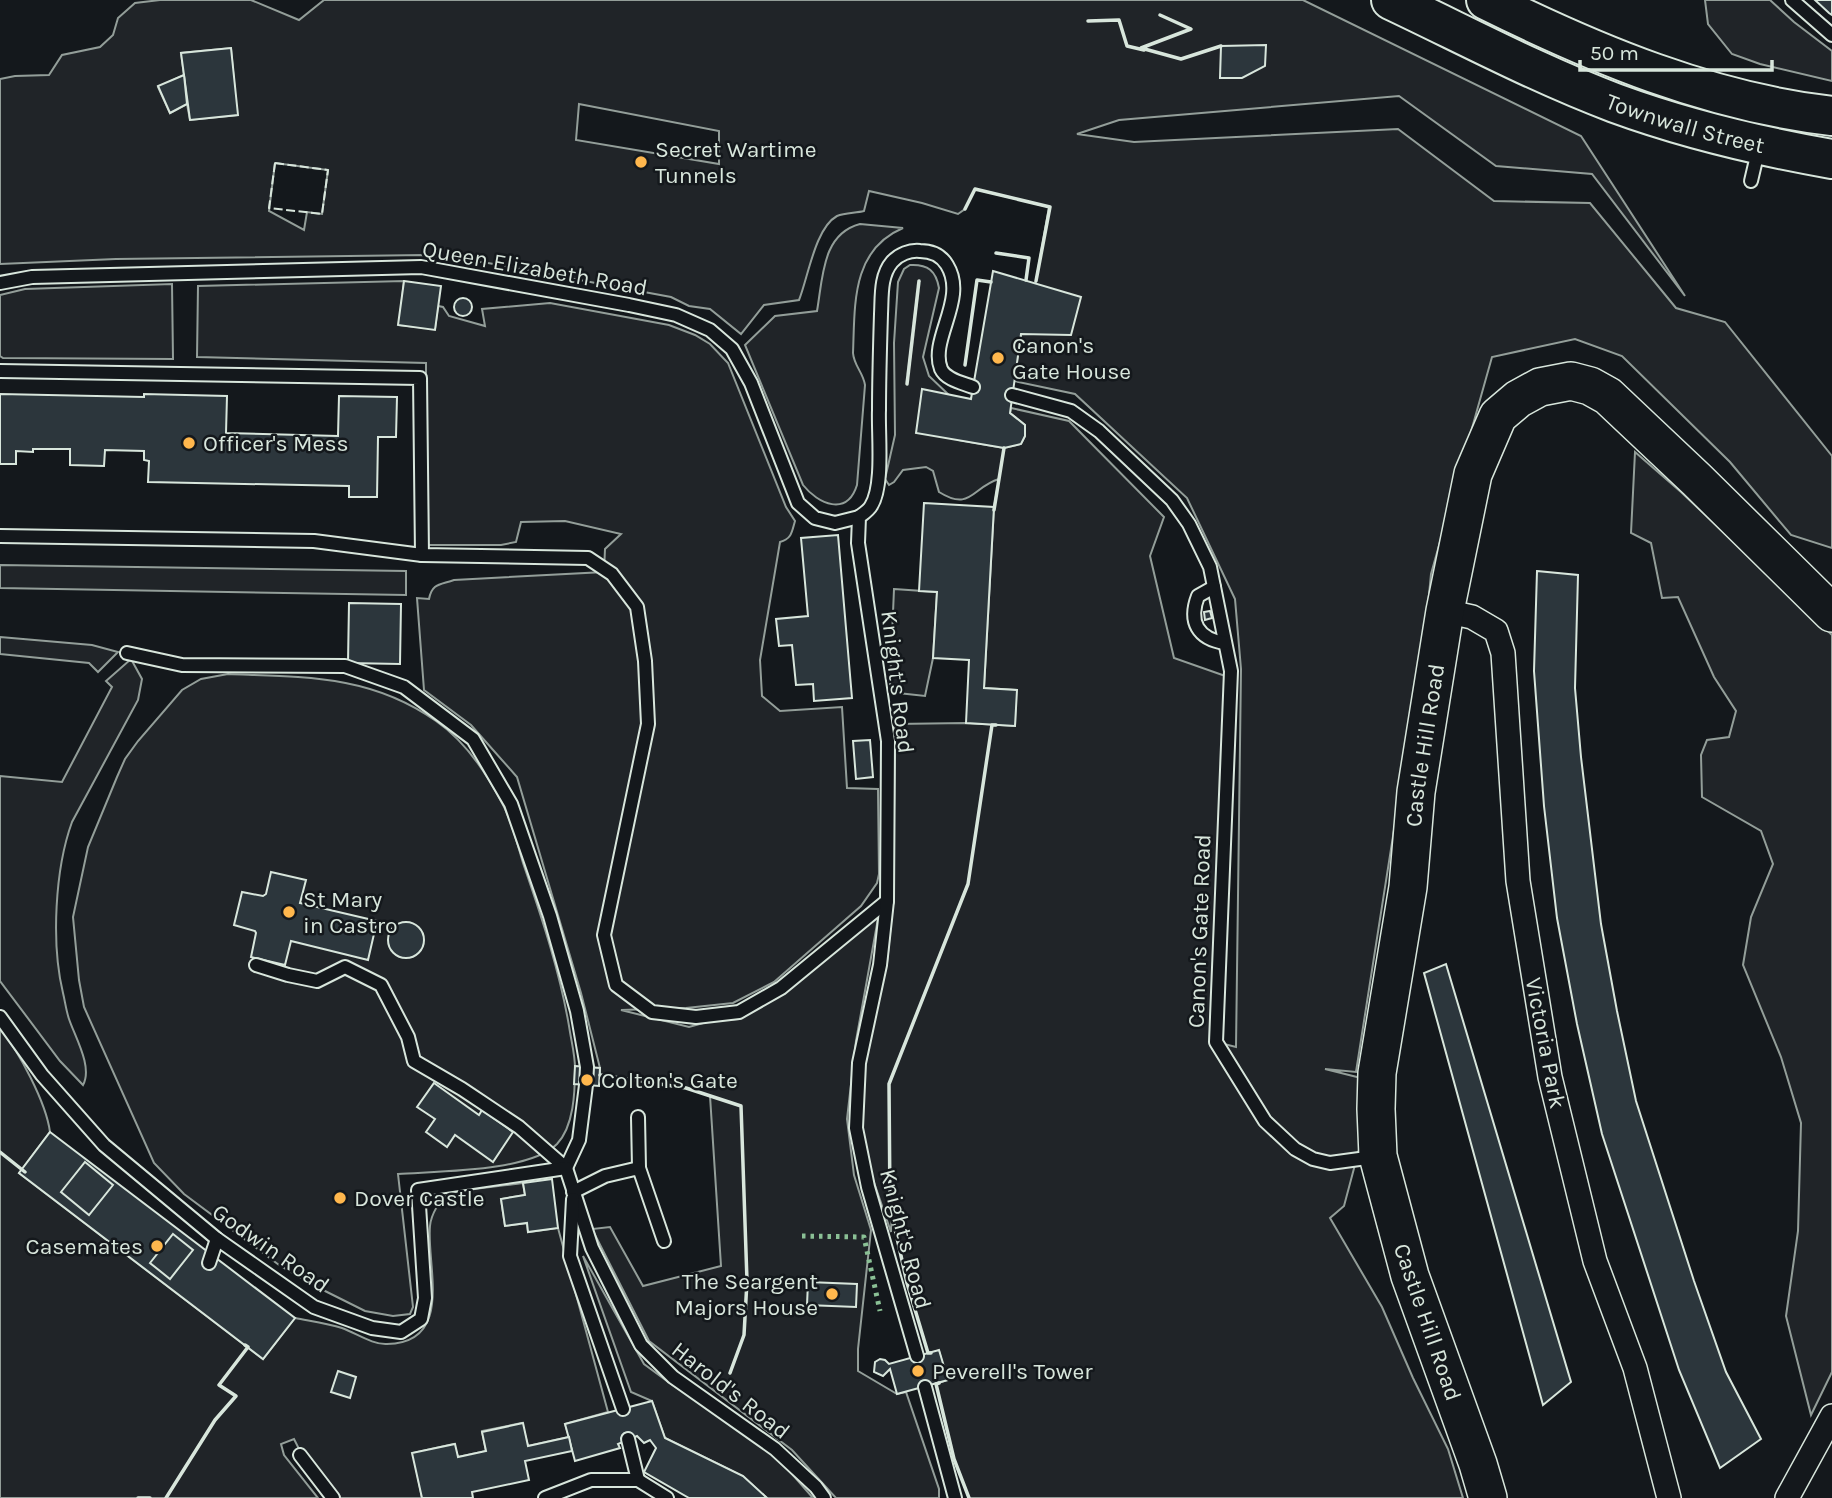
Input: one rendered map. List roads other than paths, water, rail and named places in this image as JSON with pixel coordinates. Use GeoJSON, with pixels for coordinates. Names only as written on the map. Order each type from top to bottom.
{"type":"FeatureCollection","features":[{"type":"Feature","properties":{"kind":"highway","name":"Townwall Street"},"geometry":{"type":"LineString","coordinates":[[1391,0],[1540,71],[1615,103],[1696,129],[1755,163],[1832,159]]}},
{"type":"Feature","properties":{"kind":"highway","name":"Townwall Street"},"geometry":{"type":"LineString","coordinates":[[1486,0],[1626,64],[1672,80],[1769,106],[1832,116]]}},
{"type":"Feature","properties":{"kind":"main road","name":"Castle Hill Road"},"geometry":{"type":"LineString","coordinates":[[1488,1498],[1409,1276],[1378,1156],[1377,1073],[1406,899],[1416,792],[1445,611],[1473,474],[1499,416],[1518,399],[1540,387],[1571,381],[1590,386],[1608,396],[1832,613]]}},
{"type":"Feature","properties":{"kind":"street","name":"Victoria Park"},"geometry":{"type":"LineString","coordinates":[[1445,611],[1472,617],[1496,631],[1503,653],[1518,881],[1550,1077],[1595,1261],[1635,1368],[1669,1498]]}},
{"type":"Feature","properties":{"kind":"street"},"geometry":{"type":"LineString","coordinates":[[1787,1498],[1832,1416]]}},
{"type":"Feature","properties":{"kind":"lane"},"geometry":{"type":"LineString","coordinates":[[1792,0],[1832,35]]}},
{"type":"Feature","properties":{"kind":"lane"},"geometry":{"type":"LineString","coordinates":[[859,517],[872,506],[878,484],[879,353],[883,281],[890,265],[902,254],[911,251],[932,252],[944,261],[952,275],[953,296],[944,328],[940,367],[947,377],[973,387]]}},
{"type":"Feature","properties":{"kind":"lane","name":"Queen Elizabeth Road"},"geometry":{"type":"LineString","coordinates":[[0,282],[32,277],[421,267],[629,304],[676,315],[710,330],[732,349],[751,383],[798,503],[814,518],[835,523],[859,517]]}},
{"type":"Feature","properties":{"kind":"lane"},"geometry":{"type":"LineString","coordinates":[[0,371],[420,378],[422,555]]}},
{"type":"Feature","properties":{"kind":"lane","name":"Canon's Gate Road"},"geometry":{"type":"LineString","coordinates":[[1012,395],[1071,411],[1099,431],[1172,500],[1189,524],[1210,567],[1231,671],[1216,1042],[1265,1121],[1295,1149],[1331,1163],[1378,1156]]}},
{"type":"Feature","properties":{"kind":"lane","name":"Knight's Road"},"geometry":{"type":"LineString","coordinates":[[859,517],[858,543],[888,741],[887,901],[880,965],[859,1063],[856,1128],[868,1187],[917,1356]]}},
{"type":"Feature","properties":{"kind":"lane"},"geometry":{"type":"LineString","coordinates":[[0,536],[314,541],[422,555],[588,558],[612,574],[636,607],[645,661],[648,724],[604,934],[616,985],[652,1012],[696,1017],[738,1013],[781,988],[887,901]]}},
{"type":"Feature","properties":{"kind":"lane"},"geometry":{"type":"LineString","coordinates":[[1214,587],[1198,596],[1194,617],[1203,636],[1214,642],[1225,643]]}},
{"type":"Feature","properties":{"kind":"lane"},"geometry":{"type":"LineString","coordinates":[[127,653],[182,665],[345,666],[404,687],[473,739],[511,804],[550,916],[577,1011],[587,1067],[586,1085],[579,1140],[566,1168]]}},
{"type":"Feature","properties":{"kind":"lane"},"geometry":{"type":"LineString","coordinates":[[256,965],[317,981],[345,967],[381,985],[408,1037],[414,1062],[519,1126],[566,1168],[573,1192],[570,1256],[623,1409]]}},
{"type":"Feature","properties":{"kind":"lane","name":"Godwin Road"},"geometry":{"type":"LineString","coordinates":[[0,1017],[42,1075],[104,1145],[217,1239],[314,1307],[372,1328],[401,1332],[421,1319],[425,1298],[418,1190],[566,1168]]}},
{"type":"Feature","properties":{"kind":"lane"},"geometry":{"type":"LineString","coordinates":[[638,1117],[639,1168],[664,1241]]}},
{"type":"Feature","properties":{"kind":"lane"},"geometry":{"type":"LineString","coordinates":[[573,1192],[605,1176],[639,1168]]}},
{"type":"Feature","properties":{"kind":"lane","name":"Harold's Road"},"geometry":{"type":"LineString","coordinates":[[573,1192],[592,1248],[641,1345],[673,1377],[775,1450],[816,1487],[824,1498]]}},
{"type":"Feature","properties":{"kind":"lane"},"geometry":{"type":"LineString","coordinates":[[209,1263],[217,1239]]}},
{"type":"Feature","properties":{"kind":"lane"},"geometry":{"type":"LineString","coordinates":[[925,1389],[955,1498]]}},
{"type":"Feature","properties":{"kind":"lane"},"geometry":{"type":"LineString","coordinates":[[628,1439],[638,1480]]}},
{"type":"Feature","properties":{"kind":"lane"},"geometry":{"type":"LineString","coordinates":[[300,1455],[333,1498]]}},
{"type":"Feature","properties":{"kind":"lane"},"geometry":{"type":"LineString","coordinates":[[545,1498],[591,1480],[638,1480],[667,1498]]}},
{"type":"Feature","properties":{"kind":"place","name":"Secret Wartime Tunnels"},"geometry":{"type":"Point","coordinates":[641,162]}},
{"type":"Feature","properties":{"kind":"place","name":"Canon's Gate House"},"geometry":{"type":"Point","coordinates":[998,358]}},
{"type":"Feature","properties":{"kind":"place","name":"Officer's Mess"},"geometry":{"type":"Point","coordinates":[189,443]}},
{"type":"Feature","properties":{"kind":"place","name":"St Mary in Castro"},"geometry":{"type":"Point","coordinates":[289,912]}},
{"type":"Feature","properties":{"kind":"place","name":"Colton's Gate"},"geometry":{"type":"Point","coordinates":[587,1080]}},
{"type":"Feature","properties":{"kind":"place","name":"Dover Castle"},"geometry":{"type":"Point","coordinates":[340,1198]}},
{"type":"Feature","properties":{"kind":"place","name":"Casemates"},"geometry":{"type":"Point","coordinates":[157,1246]}},
{"type":"Feature","properties":{"kind":"place","name":"The Seargent Majors House"},"geometry":{"type":"Point","coordinates":[832,1294]}},
{"type":"Feature","properties":{"kind":"place","name":"Peverell's Tower"},"geometry":{"type":"Point","coordinates":[918,1371]}}]}
